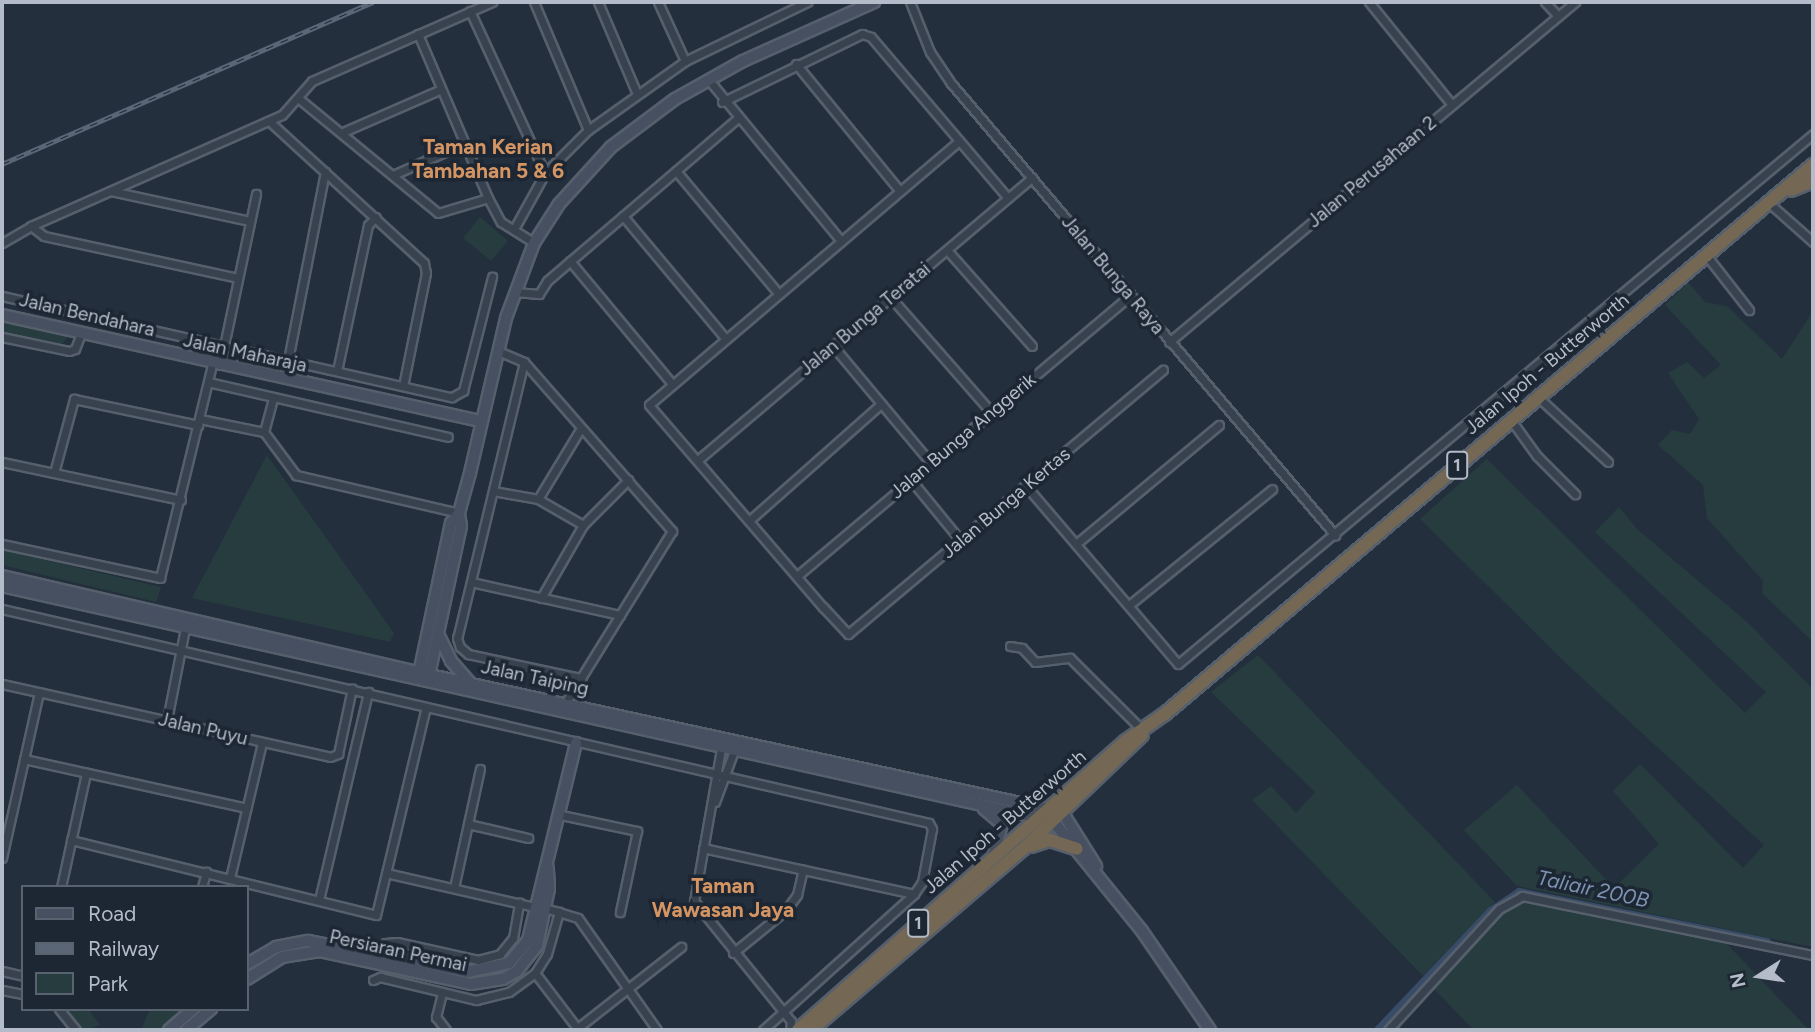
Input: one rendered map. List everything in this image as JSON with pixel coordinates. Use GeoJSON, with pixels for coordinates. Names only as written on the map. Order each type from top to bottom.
{"type":"FeatureCollection","features":[{"type":"Feature","properties":{"kind":"highway","name":"Jalan Ipoh - Butterworth"},"geometry":{"type":"LineString","coordinates":[[794,1025],[820,1011],[993,857],[1051,815],[1144,730],[1706,254],[1812,172]]}},
{"type":"Feature","properties":{"kind":"highway","name":"Jalan Ipoh - Butterworth"},"geometry":{"type":"LineString","coordinates":[[813,1030],[1023,849],[1051,815]]}},
{"type":"Feature","properties":{"kind":"highway"},"geometry":{"type":"LineString","coordinates":[[1023,849],[1050,840],[1077,849]]}},
{"type":"Feature","properties":{"kind":"main road"},"geometry":{"type":"LineString","coordinates":[[423,678],[438,634],[461,526],[459,513],[514,292],[534,243],[559,204],[611,147],[708,79],[874,2]]}},
{"type":"Feature","properties":{"kind":"main road","name":"Jalan Maharaja"},"geometry":{"type":"LineString","coordinates":[[2,315],[216,365],[481,422]]}},
{"type":"Feature","properties":{"kind":"main road"},"geometry":{"type":"LineString","coordinates":[[423,678],[451,523],[459,513]]}},
{"type":"Feature","properties":{"kind":"main road","name":"Jalan Taiping"},"geometry":{"type":"LineString","coordinates":[[2,576],[423,678],[469,682],[566,702],[722,743]]}},
{"type":"Feature","properties":{"kind":"main road","name":"Jalan Taiping"},"geometry":{"type":"LineString","coordinates":[[2,586],[1051,815]]}},
{"type":"Feature","properties":{"kind":"main road"},"geometry":{"type":"LineString","coordinates":[[438,634],[451,661],[469,682]]}},
{"type":"Feature","properties":{"kind":"main road","name":"Persiaran Permai"},"geometry":{"type":"LineString","coordinates":[[248,978],[265,965],[298,951],[381,959],[467,972],[495,969],[520,954],[540,907],[576,743]]}},
{"type":"Feature","properties":{"kind":"main road","name":"Jalan Taiping"},"geometry":{"type":"LineString","coordinates":[[736,746],[976,804],[1051,815]]}},
{"type":"Feature","properties":{"kind":"main road"},"geometry":{"type":"LineString","coordinates":[[976,804],[1002,824],[993,857]]}},
{"type":"Feature","properties":{"kind":"main road"},"geometry":{"type":"LineString","coordinates":[[1051,815],[1103,880]]}},
{"type":"Feature","properties":{"kind":"main road"},"geometry":{"type":"LineString","coordinates":[[1051,815],[1103,880],[1210,1030]]}},
{"type":"Feature","properties":{"kind":"main road","name":"Persiaran Permai"},"geometry":{"type":"LineString","coordinates":[[248,963],[276,947],[308,941],[381,959]]}},
{"type":"Feature","properties":{"kind":"main road"},"geometry":{"type":"LineString","coordinates":[[169,1030],[191,1011]]}},
{"type":"Feature","properties":{"kind":"main road"},"geometry":{"type":"LineString","coordinates":[[186,1030],[209,1011]]}},
{"type":"Feature","properties":{"kind":"street"},"geometry":{"type":"LineString","coordinates":[[2,243],[30,226],[269,121],[298,97],[312,81],[492,2]]}},
{"type":"Feature","properties":{"kind":"street"},"geometry":{"type":"LineString","coordinates":[[534,2],[588,130]]}},
{"type":"Feature","properties":{"kind":"street"},"geometry":{"type":"LineString","coordinates":[[598,2],[637,94]]}},
{"type":"Feature","properties":{"kind":"street"},"geometry":{"type":"LineString","coordinates":[[658,2],[685,61]]}},
{"type":"Feature","properties":{"kind":"street"},"geometry":{"type":"LineString","coordinates":[[514,229],[545,173],[588,130],[685,61],[795,4],[807,2]]}},
{"type":"Feature","properties":{"kind":"street","name":"Jalan Bunga Raya"},"geometry":{"type":"LineString","coordinates":[[910,2],[930,52],[950,82],[1129,296],[1335,535]]}},
{"type":"Feature","properties":{"kind":"street"},"geometry":{"type":"LineString","coordinates":[[1369,2],[1452,105]]}},
{"type":"Feature","properties":{"kind":"street"},"geometry":{"type":"LineString","coordinates":[[1545,2],[1558,16]]}},
{"type":"Feature","properties":{"kind":"street","name":"Jalan Perusahaan 2"},"geometry":{"type":"LineString","coordinates":[[1169,342],[1575,2]]}},
{"type":"Feature","properties":{"kind":"street"},"geometry":{"type":"LineString","coordinates":[[470,11],[545,173]]}},
{"type":"Feature","properties":{"kind":"street"},"geometry":{"type":"LineString","coordinates":[[418,34],[439,90],[501,222],[534,243]]}},
{"type":"Feature","properties":{"kind":"street"},"geometry":{"type":"LineString","coordinates":[[722,102],[853,35],[871,37],[1008,198]]}},
{"type":"Feature","properties":{"kind":"street"},"geometry":{"type":"LineString","coordinates":[[796,65],[900,191]]}},
{"type":"Feature","properties":{"kind":"street"},"geometry":{"type":"LineString","coordinates":[[708,79],[722,102],[841,242]]}},
{"type":"Feature","properties":{"kind":"street"},"geometry":{"type":"LineString","coordinates":[[343,132],[439,90]]}},
{"type":"Feature","properties":{"kind":"street"},"geometry":{"type":"LineString","coordinates":[[298,97],[443,215],[488,198]]}},
{"type":"Feature","properties":{"kind":"street"},"geometry":{"type":"LineString","coordinates":[[514,292],[539,294],[570,261],[737,119]]}},
{"type":"Feature","properties":{"kind":"street"},"geometry":{"type":"LineString","coordinates":[[269,121],[376,217],[426,268],[403,386]]}},
{"type":"Feature","properties":{"kind":"street"},"geometry":{"type":"LineString","coordinates":[[1026,486],[1178,664],[1813,134]]}},
{"type":"Feature","properties":{"kind":"street"},"geometry":{"type":"LineString","coordinates":[[797,576],[751,519],[649,405],[959,141]]}},
{"type":"Feature","properties":{"kind":"street"},"geometry":{"type":"LineString","coordinates":[[393,175],[463,144]]}},
{"type":"Feature","properties":{"kind":"street"},"geometry":{"type":"LineString","coordinates":[[676,171],[779,293]]}},
{"type":"Feature","properties":{"kind":"street"},"geometry":{"type":"LineString","coordinates":[[288,360],[326,172]]}},
{"type":"Feature","properties":{"kind":"street","name":"Jalan Bunga Teratai"},"geometry":{"type":"LineString","coordinates":[[699,459],[1032,178]]}},
{"type":"Feature","properties":{"kind":"street"},"geometry":{"type":"LineString","coordinates":[[110,191],[250,221]]}},
{"type":"Feature","properties":{"kind":"street"},"geometry":{"type":"LineString","coordinates":[[2,544],[160,578],[208,382],[224,346],[256,194]]}},
{"type":"Feature","properties":{"kind":"street"},"geometry":{"type":"LineString","coordinates":[[1769,203],[1813,242]]}},
{"type":"Feature","properties":{"kind":"street"},"geometry":{"type":"LineString","coordinates":[[623,216],[726,339]]}},
{"type":"Feature","properties":{"kind":"street"},"geometry":{"type":"LineString","coordinates":[[337,371],[368,225],[376,217]]}},
{"type":"Feature","properties":{"kind":"street"},"geometry":{"type":"LineString","coordinates":[[30,226],[44,236],[238,278]]}},
{"type":"Feature","properties":{"kind":"street"},"geometry":{"type":"LineString","coordinates":[[947,250],[1032,346]]}},
{"type":"Feature","properties":{"kind":"street"},"geometry":{"type":"LineString","coordinates":[[1706,254],[1749,310]]}},
{"type":"Feature","properties":{"kind":"street"},"geometry":{"type":"LineString","coordinates":[[570,261],[672,384]]}},
{"type":"Feature","properties":{"kind":"street","name":"Jalan Bendahara"},"geometry":{"type":"LineString","coordinates":[[2,296],[403,386],[460,395],[492,277]]}},
{"type":"Feature","properties":{"kind":"street","name":"Jalan Bunga Anggerik"},"geometry":{"type":"LineString","coordinates":[[797,576],[1129,296]]}},
{"type":"Feature","properties":{"kind":"street"},"geometry":{"type":"LineString","coordinates":[[893,300],[991,412]]}},
{"type":"Feature","properties":{"kind":"street"},"geometry":{"type":"LineString","coordinates":[[2,337],[69,351],[75,349],[81,333]]}},
{"type":"Feature","properties":{"kind":"street"},"geometry":{"type":"LineString","coordinates":[[833,346],[931,463]]}},
{"type":"Feature","properties":{"kind":"street"},"geometry":{"type":"LineString","coordinates":[[498,351],[524,362],[672,531],[566,702]]}},
{"type":"Feature","properties":{"kind":"street"},"geometry":{"type":"LineString","coordinates":[[524,362],[457,638],[460,647],[468,654],[581,678]]}},
{"type":"Feature","properties":{"kind":"street","name":"Jalan Bunga Kertas"},"geometry":{"type":"LineString","coordinates":[[797,576],[848,634],[1163,370]]}},
{"type":"Feature","properties":{"kind":"street"},"geometry":{"type":"LineString","coordinates":[[208,382],[448,437]]}},
{"type":"Feature","properties":{"kind":"street"},"geometry":{"type":"LineString","coordinates":[[264,432],[273,398]]}},
{"type":"Feature","properties":{"kind":"street"},"geometry":{"type":"LineString","coordinates":[[1539,398],[1608,462]]}},
{"type":"Feature","properties":{"kind":"street"},"geometry":{"type":"LineString","coordinates":[[54,473],[74,399],[264,432],[296,475],[459,513]]}},
{"type":"Feature","properties":{"kind":"street"},"geometry":{"type":"LineString","coordinates":[[751,519],[881,404]]}},
{"type":"Feature","properties":{"kind":"street"},"geometry":{"type":"LineString","coordinates":[[1511,420],[1537,456],[1575,494]]}},
{"type":"Feature","properties":{"kind":"street"},"geometry":{"type":"LineString","coordinates":[[1076,544],[1219,425]]}},
{"type":"Feature","properties":{"kind":"street"},"geometry":{"type":"LineString","coordinates":[[538,499],[581,428]]}},
{"type":"Feature","properties":{"kind":"street"},"geometry":{"type":"LineString","coordinates":[[2,462],[181,500]]}},
{"type":"Feature","properties":{"kind":"street"},"geometry":{"type":"LineString","coordinates":[[541,598],[583,525],[628,480]]}},
{"type":"Feature","properties":{"kind":"street"},"geometry":{"type":"LineString","coordinates":[[911,480],[961,541]]}},
{"type":"Feature","properties":{"kind":"street"},"geometry":{"type":"LineString","coordinates":[[1129,605],[1272,489]]}},
{"type":"Feature","properties":{"kind":"street"},"geometry":{"type":"LineString","coordinates":[[493,491],[538,499],[583,525]]}},
{"type":"Feature","properties":{"kind":"street"},"geometry":{"type":"LineString","coordinates":[[471,582],[620,615]]}},
{"type":"Feature","properties":{"kind":"street"},"geometry":{"type":"LineString","coordinates":[[2,610],[922,820],[932,829],[922,881],[914,894],[763,1030]]}},
{"type":"Feature","properties":{"kind":"street"},"geometry":{"type":"LineString","coordinates":[[167,720],[185,628]]}},
{"type":"Feature","properties":{"kind":"street"},"geometry":{"type":"LineString","coordinates":[[1010,646],[1022,648],[1035,662],[1070,657],[1144,730]]}},
{"type":"Feature","properties":{"kind":"street","name":"Jalan Puyu"},"geometry":{"type":"LineString","coordinates":[[2,684],[335,757],[352,688]]}},
{"type":"Feature","properties":{"kind":"street"},"geometry":{"type":"LineString","coordinates":[[2,858],[39,692]]}},
{"type":"Feature","properties":{"kind":"street"},"geometry":{"type":"LineString","coordinates":[[320,900],[368,692]]}},
{"type":"Feature","properties":{"kind":"street"},"geometry":{"type":"LineString","coordinates":[[71,841],[376,915],[426,707]]}},
{"type":"Feature","properties":{"kind":"street"},"geometry":{"type":"LineString","coordinates":[[230,878],[262,743]]}},
{"type":"Feature","properties":{"kind":"street"},"geometry":{"type":"LineString","coordinates":[[722,743],[694,901],[733,953],[794,1025],[790,1030]]}},
{"type":"Feature","properties":{"kind":"street"},"geometry":{"type":"LineString","coordinates":[[712,810],[736,746]]}},
{"type":"Feature","properties":{"kind":"street"},"geometry":{"type":"LineString","coordinates":[[24,759],[247,808]]}},
{"type":"Feature","properties":{"kind":"street"},"geometry":{"type":"LineString","coordinates":[[454,888],[481,769]]}},
{"type":"Feature","properties":{"kind":"street"},"geometry":{"type":"LineString","coordinates":[[61,885],[86,773]]}},
{"type":"Feature","properties":{"kind":"street"},"geometry":{"type":"LineString","coordinates":[[561,815],[638,831],[620,912]]}},
{"type":"Feature","properties":{"kind":"street"},"geometry":{"type":"LineString","coordinates":[[468,824],[528,838]]}},
{"type":"Feature","properties":{"kind":"street"},"geometry":{"type":"LineString","coordinates":[[703,848],[914,894]]}},
{"type":"Feature","properties":{"kind":"street"},"geometry":{"type":"LineString","coordinates":[[733,953],[786,909],[797,895],[803,870]]}},
{"type":"Feature","properties":{"kind":"street"},"geometry":{"type":"LineString","coordinates":[[202,885],[205,872]]}},
{"type":"Feature","properties":{"kind":"street"},"geometry":{"type":"LineString","coordinates":[[386,873],[578,918],[657,1030]]}},
{"type":"Feature","properties":{"kind":"street"},"geometry":{"type":"LineString","coordinates":[[1388,1030],[1499,909],[1522,896],[1813,955]]}},
{"type":"Feature","properties":{"kind":"street"},"geometry":{"type":"LineString","coordinates":[[381,959],[385,943],[397,942],[478,960],[490,958],[508,948],[519,903]]}},
{"type":"Feature","properties":{"kind":"street"},"geometry":{"type":"LineString","coordinates":[[373,980],[380,977],[476,1000],[496,996],[535,972],[547,954],[559,912]]}},
{"type":"Feature","properties":{"kind":"street"},"geometry":{"type":"LineString","coordinates":[[535,972],[576,1029],[681,947]]}},
{"type":"Feature","properties":{"kind":"street"},"geometry":{"type":"LineString","coordinates":[[2,971],[21,976]]}},
{"type":"Feature","properties":{"kind":"street"},"geometry":{"type":"LineString","coordinates":[[2,990],[21,994]]}},
{"type":"Feature","properties":{"kind":"street"},"geometry":{"type":"LineString","coordinates":[[442,993],[436,1017],[446,1030]]}},
{"type":"Feature","properties":{"kind":"street"},"geometry":{"type":"LineString","coordinates":[[61,1011],[76,1030]]}},
{"type":"Feature","properties":{"kind":"green space"},"geometry":{"type":"Polygon","coordinates":[[[480,217],[508,241],[491,261],[463,238],[480,217]]]}},
{"type":"Feature","properties":{"kind":"green space"},"geometry":{"type":"Polygon","coordinates":[[[1688,282],[1705,302],[1727,306],[1782,359],[1813,311],[1813,642],[1762,593],[1763,581],[1707,518],[1703,485],[1658,445],[1672,430],[1690,434],[1699,419],[1668,373],[1687,362],[1704,378],[1721,365],[1665,305],[1688,282]]]}},
{"type":"Feature","properties":{"kind":"green space"},"geometry":{"type":"Polygon","coordinates":[[[2,320],[70,335],[61,345],[2,332],[2,320]]]}},
{"type":"Feature","properties":{"kind":"green space"},"geometry":{"type":"Polygon","coordinates":[[[267,455],[394,633],[390,642],[192,598],[267,455]]]}},
{"type":"Feature","properties":{"kind":"green space"},"geometry":{"type":"Polygon","coordinates":[[[1487,459],[1745,713],[1766,692],[1595,532],[1619,507],[1638,530],[1747,622],[1813,689],[1813,947],[1517,886],[1464,830],[1517,785],[1614,888],[1659,844],[1613,791],[1640,764],[1743,868],[1764,845],[1570,667],[1420,519],[1487,459]]]}},
{"type":"Feature","properties":{"kind":"green space"},"geometry":{"type":"Polygon","coordinates":[[[2,550],[161,587],[156,602],[2,565],[2,550]]]}},
{"type":"Feature","properties":{"kind":"green space"},"geometry":{"type":"Polygon","coordinates":[[[1258,655],[1495,902],[1423,976],[1252,800],[1271,786],[1296,813],[1315,792],[1211,692],[1258,655]]]}},
{"type":"Feature","properties":{"kind":"green space"},"geometry":{"type":"Polygon","coordinates":[[[1527,900],[1726,943],[1809,1030],[1474,1030],[1432,987],[1503,911],[1527,900]]]}},
{"type":"Feature","properties":{"kind":"green space"},"geometry":{"type":"Polygon","coordinates":[[[68,1011],[90,1011],[100,1025],[84,1030],[68,1011]]]}},
{"type":"Feature","properties":{"kind":"green space"},"geometry":{"type":"Polygon","coordinates":[[[149,1011],[183,1011],[161,1030],[141,1030],[149,1011]]]}},
{"type":"Feature","properties":{"kind":"waterway","name":"Taliair 200B"},"geometry":{"type":"LineString","coordinates":[[1378,1030],[1491,911],[1519,892],[1767,942]]}},
{"type":"Feature","properties":{"kind":"railway"},"geometry":{"type":"LineString","coordinates":[[2,164],[373,2]]}},
{"type":"Feature","properties":{"kind":"district","name":"Taman Kerian Tambahan 5 & 6"},"geometry":{"type":"Point","coordinates":[488,159]}},
{"type":"Feature","properties":{"kind":"district","name":"Taman Wawasan Jaya"},"geometry":{"type":"Point","coordinates":[723,898]}}]}
